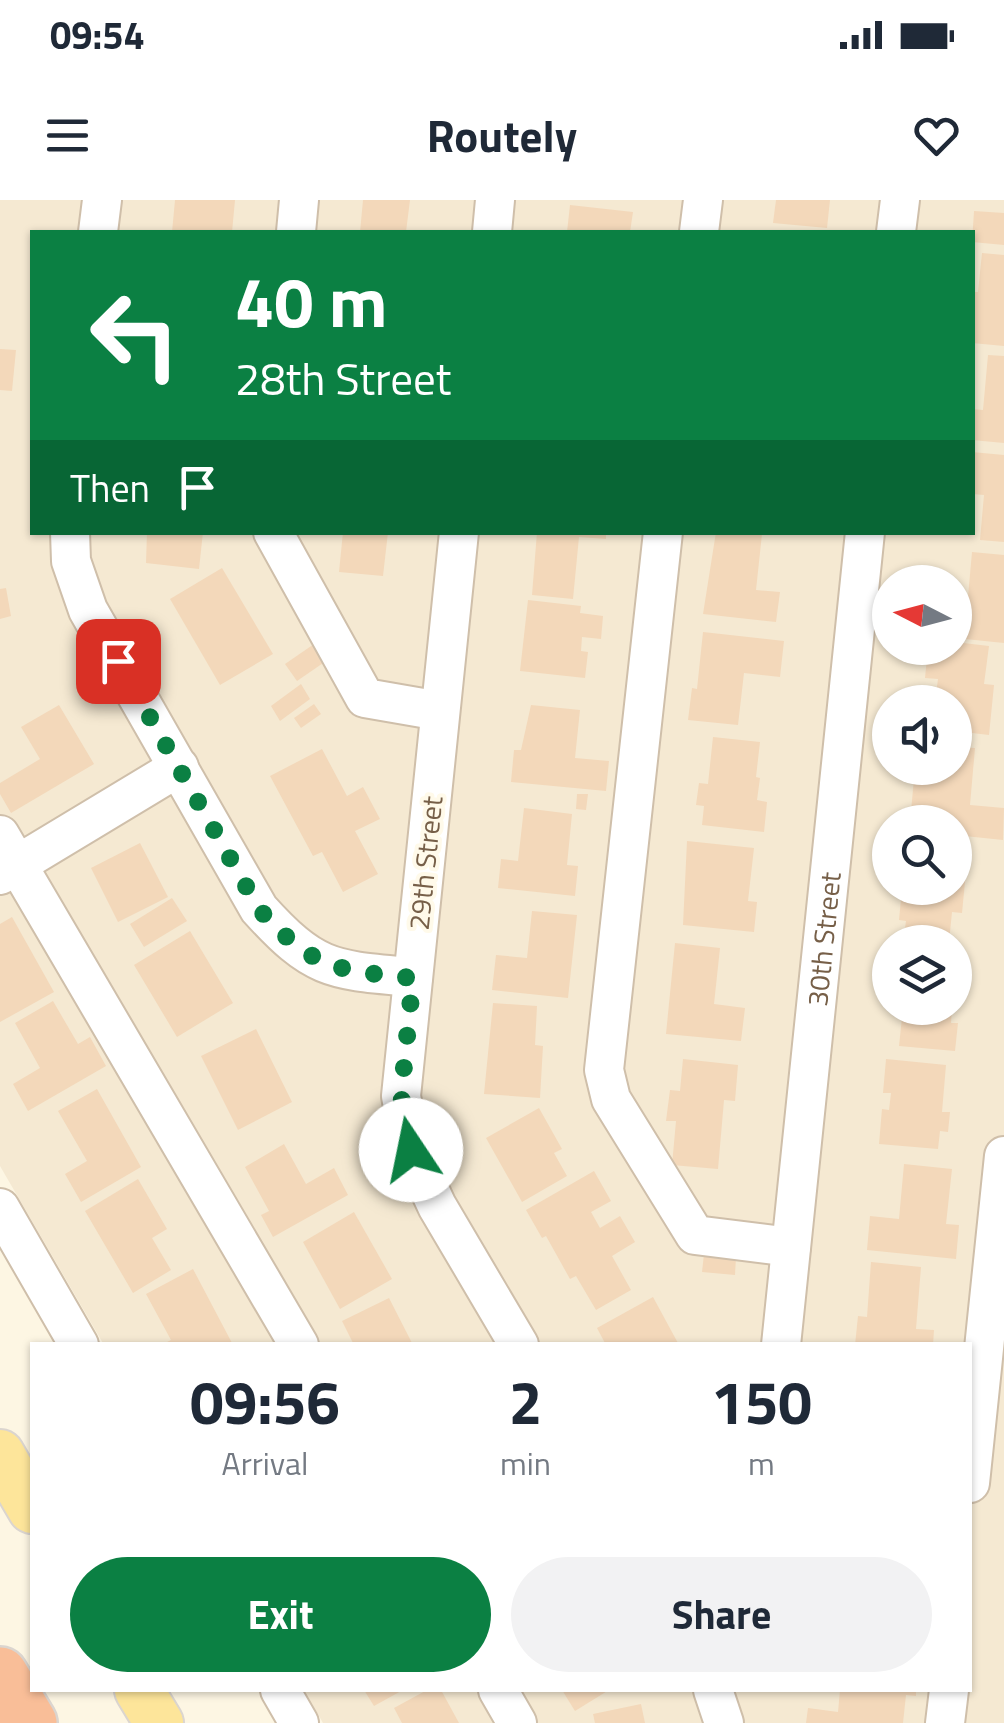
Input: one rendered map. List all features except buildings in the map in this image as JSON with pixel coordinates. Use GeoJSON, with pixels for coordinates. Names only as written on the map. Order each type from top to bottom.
{"type":"FeatureCollection","features":[{"type":"Feature","properties":{"kind":"highway"},"geometry":{"type":"LineString","coordinates":[[0,1676],[29,1723]]}},
{"type":"Feature","properties":{"kind":"main road"},"geometry":{"type":"LineString","coordinates":[[0,1454],[30,1506]]}},
{"type":"Feature","properties":{"kind":"main road"},"geometry":{"type":"LineString","coordinates":[[141,1692],[159,1723]]}},
{"type":"Feature","properties":{"kind":"street"},"geometry":{"type":"LineString","coordinates":[[98,230],[102,200]]}},
{"type":"Feature","properties":{"kind":"street"},"geometry":{"type":"LineString","coordinates":[[296,230],[299,200]]}},
{"type":"Feature","properties":{"kind":"street"},"geometry":{"type":"LineString","coordinates":[[492,230],[495,200]]}},
{"type":"Feature","properties":{"kind":"street"},"geometry":{"type":"LineString","coordinates":[[699,230],[703,200]]}},
{"type":"Feature","properties":{"kind":"street"},"geometry":{"type":"LineString","coordinates":[[896,230],[900,200]]}},
{"type":"Feature","properties":{"kind":"street"},"geometry":{"type":"LineString","coordinates":[[70,535],[71,561],[88,610],[259,909],[287,940],[313,960],[340,970],[413,978]]}},
{"type":"Feature","properties":{"kind":"street"},"geometry":{"type":"LineString","coordinates":[[275,535],[365,698],[440,711]]}},
{"type":"Feature","properties":{"kind":"street","name":"29th Street"},"geometry":{"type":"LineString","coordinates":[[459,535],[401,1096],[411,1150],[437,1206],[518,1342]]}},
{"type":"Feature","properties":{"kind":"street"},"geometry":{"type":"LineString","coordinates":[[664,535],[604,1070],[612,1100],[695,1235],[791,1247]]}},
{"type":"Feature","properties":{"kind":"street","name":"30th Street"},"geometry":{"type":"LineString","coordinates":[[781,1342],[865,535]]}},
{"type":"Feature","properties":{"kind":"street"},"geometry":{"type":"LineString","coordinates":[[179,767],[6,858],[297,1342]]}},
{"type":"Feature","properties":{"kind":"street"},"geometry":{"type":"LineString","coordinates":[[972,1464],[1004,1156]]}},
{"type":"Feature","properties":{"kind":"street"},"geometry":{"type":"LineString","coordinates":[[0,1208],[77,1342]]}},
{"type":"Feature","properties":{"kind":"street"},"geometry":{"type":"LineString","coordinates":[[281,1692],[299,1723]]}},
{"type":"Feature","properties":{"kind":"street"},"geometry":{"type":"LineString","coordinates":[[499,1692],[517,1723]]}},
{"type":"Feature","properties":{"kind":"street"},"geometry":{"type":"LineString","coordinates":[[714,1692],[724,1723]]}},
{"type":"Feature","properties":{"kind":"street"},"geometry":{"type":"LineString","coordinates":[[945,1723],[948,1692]]}},
{"type":"Feature","properties":{"kind":"shaded area"},"geometry":{"type":"Polygon","coordinates":[[[0,200],[1004,200],[1004,1723],[323,1723],[305,1692],[972,1692],[972,1342],[102,1342],[0,1166],[0,200]]]}},
{"type":"Feature","properties":{"kind":"route"},"geometry":{"type":"LineString","coordinates":[[118,661],[259,909],[287,940],[313,960],[340,970],[413,978],[401,1096],[411,1150]]}}]}
